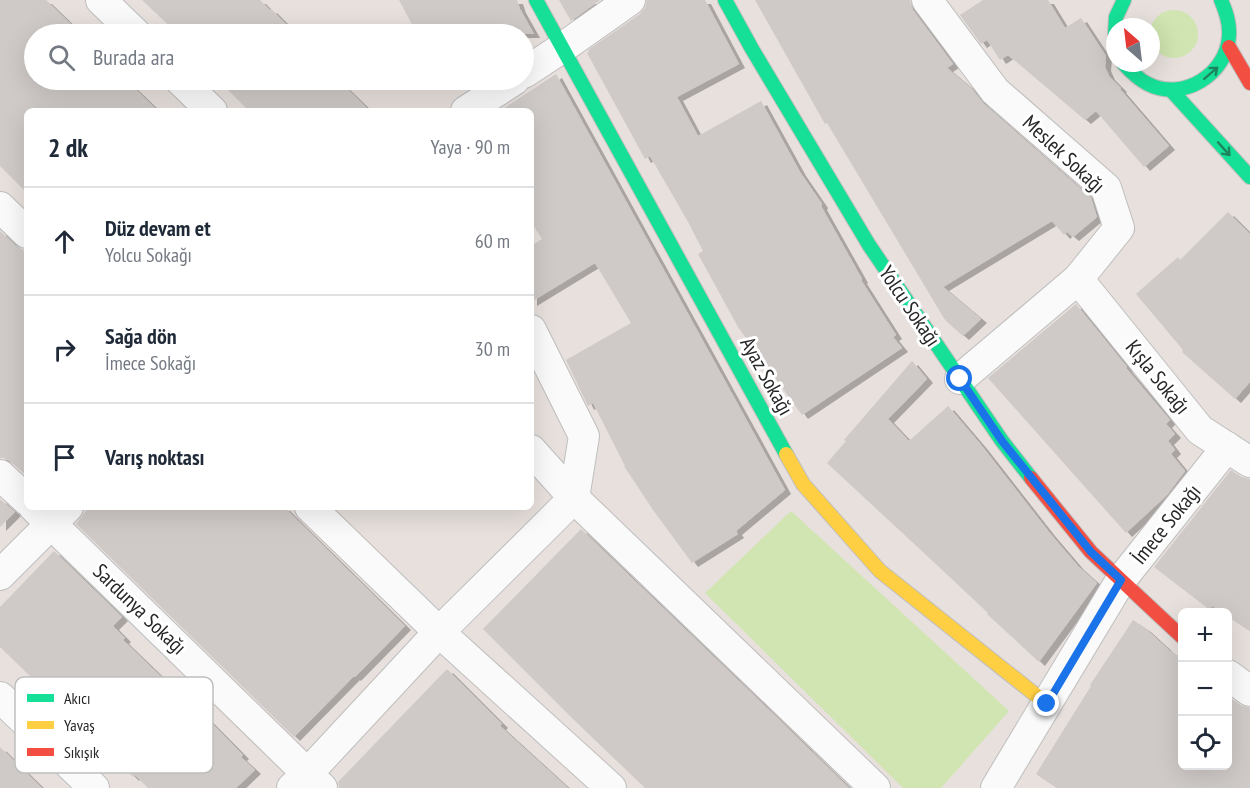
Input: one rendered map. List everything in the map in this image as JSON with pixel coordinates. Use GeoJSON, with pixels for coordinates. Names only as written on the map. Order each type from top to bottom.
{"type":"FeatureCollection","features":[{"type":"Feature","properties":{"kind":"street"},"geometry":{"type":"LineString","coordinates":[[101,0],[126,24]]}},
{"type":"Feature","properties":{"kind":"street","name":"Ayaz Sokağı"},"geometry":{"type":"LineString","coordinates":[[536,0],[803,484],[880,571],[1047,704]]}},
{"type":"Feature","properties":{"kind":"street"},"geometry":{"type":"LineString","coordinates":[[534,66],[630,0]]}},
{"type":"Feature","properties":{"kind":"street","name":"Yolcu Sokağı"},"geometry":{"type":"LineString","coordinates":[[725,0],[868,245],[1002,441],[1091,552],[1178,633]]}},
{"type":"Feature","properties":{"kind":"street","name":"Meslek Sokağı"},"geometry":{"type":"LineString","coordinates":[[927,0],[995,91],[1106,188],[1119,228],[1078,279],[960,379]]}},
{"type":"Feature","properties":{"kind":"street"},"geometry":{"type":"LineString","coordinates":[[1105,0],[1116,18]]}},
{"type":"Feature","properties":{"kind":"street"},"geometry":{"type":"LineString","coordinates":[[1116,18],[1124,0]]}},
{"type":"Feature","properties":{"kind":"street"},"geometry":{"type":"LineString","coordinates":[[1221,0],[1227,9],[1231,28]]}},
{"type":"Feature","properties":{"kind":"street"},"geometry":{"type":"LineString","coordinates":[[1132,72],[1152,86],[1171,90],[1190,87],[1207,78],[1221,64],[1229,47],[1231,28],[1239,9]]}},
{"type":"Feature","properties":{"kind":"street"},"geometry":{"type":"LineString","coordinates":[[1229,47],[1250,83]]}},
{"type":"Feature","properties":{"kind":"street"},"geometry":{"type":"LineString","coordinates":[[190,90],[209,108]]}},
{"type":"Feature","properties":{"kind":"street"},"geometry":{"type":"LineString","coordinates":[[471,108],[499,90]]}},
{"type":"Feature","properties":{"kind":"street"},"geometry":{"type":"LineString","coordinates":[[1171,90],[1250,177]]}},
{"type":"Feature","properties":{"kind":"street"},"geometry":{"type":"LineString","coordinates":[[0,207],[24,230]]}},
{"type":"Feature","properties":{"kind":"street","name":"Kışla Sokağı"},"geometry":{"type":"LineString","coordinates":[[1078,279],[1200,430],[1239,455]]}},
{"type":"Feature","properties":{"kind":"street"},"geometry":{"type":"LineString","coordinates":[[307,783],[439,632],[574,498],[584,436],[534,336]]}},
{"type":"Feature","properties":{"kind":"street"},"geometry":{"type":"LineString","coordinates":[[534,453],[574,498],[875,788]]}},
{"type":"Feature","properties":{"kind":"street","name":"İmece Sokağı"},"geometry":{"type":"LineString","coordinates":[[996,788],[1121,580],[1239,455]]}},
{"type":"Feature","properties":{"kind":"street"},"geometry":{"type":"LineString","coordinates":[[0,475],[24,497]]}},
{"type":"Feature","properties":{"kind":"street"},"geometry":{"type":"LineString","coordinates":[[313,510],[439,632],[611,788]]}},
{"type":"Feature","properties":{"kind":"street"},"geometry":{"type":"LineString","coordinates":[[0,575],[52,513]]}},
{"type":"Feature","properties":{"kind":"street","name":"Sardunya Sokağı"},"geometry":{"type":"LineString","coordinates":[[52,513],[207,677]]}},
{"type":"Feature","properties":{"kind":"street"},"geometry":{"type":"LineString","coordinates":[[1232,678],[1250,691]]}},
{"type":"Feature","properties":{"kind":"street","name":"Sardunya Sokağı"},"geometry":{"type":"LineString","coordinates":[[213,683],[307,783]]}},
{"type":"Feature","properties":{"kind":"street"},"geometry":{"type":"LineString","coordinates":[[0,697],[15,712]]}},
{"type":"Feature","properties":{"kind":"street"},"geometry":{"type":"LineString","coordinates":[[79,773],[94,788]]}},
{"type":"Feature","properties":{"kind":"green space"},"geometry":{"type":"Polygon","coordinates":[[[1169,10],[1183,11],[1194,20],[1198,29],[1197,43],[1188,54],[1179,58],[1169,58],[1160,54],[1160,18],[1156,18],[1160,14],[1169,10]]]}},
{"type":"Feature","properties":{"kind":"green space"},"geometry":{"type":"Polygon","coordinates":[[[791,511],[1009,711],[941,788],[903,788],[705,593],[791,511]]]}},
{"type":"Feature","properties":{"kind":"building"},"geometry":{"type":"Polygon","coordinates":[[[0,0],[46,0],[71,24],[24,24],[24,90],[136,90],[155,108],[24,108],[24,190],[0,166],[0,0]]]}},
{"type":"Feature","properties":{"kind":"building"},"geometry":{"type":"Polygon","coordinates":[[[142,0],[260,0],[286,24],[167,24],[142,0]]]}},
{"type":"Feature","properties":{"kind":"building"},"geometry":{"type":"Polygon","coordinates":[[[399,0],[517,0],[528,24],[412,24],[399,0]]]}},
{"type":"Feature","properties":{"kind":"building"},"geometry":{"type":"Polygon","coordinates":[[[559,0],[600,0],[571,21],[559,0]]]}},
{"type":"Feature","properties":{"kind":"building"},"geometry":{"type":"Polygon","coordinates":[[[647,0],[705,0],[739,64],[677,97],[698,136],[761,101],[800,172],[822,204],[821,206],[861,280],[896,335],[893,337],[902,348],[802,415],[738,327],[698,254],[703,251],[687,220],[650,156],[645,159],[587,53],[588,50],[640,14],[647,0]]]}},
{"type":"Feature","properties":{"kind":"building"},"geometry":{"type":"Polygon","coordinates":[[[755,0],[910,0],[913,10],[953,64],[947,68],[972,89],[984,104],[1091,198],[1097,217],[1073,237],[1067,232],[1064,235],[1052,221],[943,287],[981,319],[963,336],[945,320],[827,123],[825,124],[755,0]]]}},
{"type":"Feature","properties":{"kind":"building"},"geometry":{"type":"Polygon","coordinates":[[[983,0],[1048,0],[1065,28],[1081,18],[1106,56],[1106,72],[1169,146],[1144,167],[1096,111],[1085,120],[1008,55],[1000,60],[987,40],[981,44],[960,15],[983,0]]]}},
{"type":"Feature","properties":{"kind":"building"},"geometry":{"type":"Polygon","coordinates":[[[556,74],[785,490],[736,531],[738,534],[692,563],[624,466],[593,403],[588,406],[566,360],[631,323],[595,263],[534,300],[534,244],[542,239],[534,227],[534,108],[505,108],[556,74]]]}},
{"type":"Feature","properties":{"kind":"building"},"geometry":{"type":"Polygon","coordinates":[[[228,90],[348,90],[367,108],[246,108],[228,90]]]}},
{"type":"Feature","properties":{"kind":"building"},"geometry":{"type":"Polygon","coordinates":[[[1228,212],[1250,234],[1250,382],[1235,399],[1182,352],[1183,350],[1136,294],[1178,257],[1180,260],[1228,212]]]}},
{"type":"Feature","properties":{"kind":"building"},"geometry":{"type":"Polygon","coordinates":[[[0,231],[24,251],[24,473],[11,462],[0,458],[0,231]]]}},
{"type":"Feature","properties":{"kind":"building"},"geometry":{"type":"Polygon","coordinates":[[[1076,304],[1170,420],[1166,424],[1175,434],[1168,441],[1175,450],[1171,454],[1185,471],[1167,495],[1126,533],[988,378],[1076,304]]]}},
{"type":"Feature","properties":{"kind":"building"},"geometry":{"type":"Polygon","coordinates":[[[912,361],[927,379],[888,419],[909,441],[948,406],[1049,532],[1078,566],[1097,583],[1039,662],[827,463],[912,361]]]}},
{"type":"Feature","properties":{"kind":"building"},"geometry":{"type":"Polygon","coordinates":[[[1231,470],[1241,477],[1250,479],[1250,631],[1232,619],[1232,608],[1212,606],[1207,608],[1154,567],[1231,470]]]}},
{"type":"Feature","properties":{"kind":"building"},"geometry":{"type":"Polygon","coordinates":[[[0,499],[15,512],[0,527],[0,499]]]}},
{"type":"Feature","properties":{"kind":"building"},"geometry":{"type":"Polygon","coordinates":[[[87,510],[287,510],[405,626],[294,737],[76,524],[87,510]]]}},
{"type":"Feature","properties":{"kind":"building"},"geometry":{"type":"Polygon","coordinates":[[[581,529],[849,788],[645,788],[574,720],[483,629],[581,529]]]}},
{"type":"Feature","properties":{"kind":"building"},"geometry":{"type":"Polygon","coordinates":[[[54,551],[122,617],[113,626],[125,638],[123,640],[161,677],[31,677],[0,647],[0,607],[54,551]]]}},
{"type":"Feature","properties":{"kind":"building"},"geometry":{"type":"Polygon","coordinates":[[[1133,620],[1178,655],[1178,770],[1232,770],[1232,699],[1250,708],[1250,788],[1057,788],[1036,774],[1133,620]]]}},
{"type":"Feature","properties":{"kind":"building"},"geometry":{"type":"Polygon","coordinates":[[[447,669],[502,724],[500,726],[568,788],[339,788],[338,782],[447,669]]]}},
{"type":"Feature","properties":{"kind":"building"},"geometry":{"type":"Polygon","coordinates":[[[213,725],[255,770],[236,788],[148,788],[135,775],[133,777],[129,773],[213,773],[213,725]]]}},
{"type":"Feature","properties":{"kind":"building"},"geometry":{"type":"Polygon","coordinates":[[[0,747],[15,762],[15,773],[27,773],[42,788],[0,788],[0,747]]]}},
{"type":"Feature","properties":{"kind":"traffic: fast"},"geometry":{"type":"LineString","coordinates":[[536,0],[786,454]]}},
{"type":"Feature","properties":{"kind":"traffic: fast"},"geometry":{"type":"LineString","coordinates":[[725,0],[869,245],[1002,441],[1031,478]]}},
{"type":"Feature","properties":{"kind":"traffic: fast"},"geometry":{"type":"LineString","coordinates":[[1116,18],[1124,0]]}},
{"type":"Feature","properties":{"kind":"traffic: fast"},"geometry":{"type":"LineString","coordinates":[[1131,72],[1148,84],[1161,89],[1188,87],[1212,73],[1226,50],[1229,36],[1226,13],[1221,0]]}},
{"type":"Feature","properties":{"kind":"traffic: fast"},"geometry":{"type":"LineString","coordinates":[[1171,90],[1250,177]]}},
{"type":"Feature","properties":{"kind":"traffic: slow"},"geometry":{"type":"LineString","coordinates":[[786,454],[803,484],[880,571],[1047,704]]}},
{"type":"Feature","properties":{"kind":"traffic: jam"},"geometry":{"type":"LineString","coordinates":[[1229,47],[1250,83]]}},
{"type":"Feature","properties":{"kind":"traffic: jam"},"geometry":{"type":"LineString","coordinates":[[1031,478],[1091,552],[1178,633]]}},
{"type":"Feature","properties":{"kind":"route"},"geometry":{"type":"LineString","coordinates":[[960,379],[1002,441],[1091,552],[1121,580],[1047,704]]}}]}
